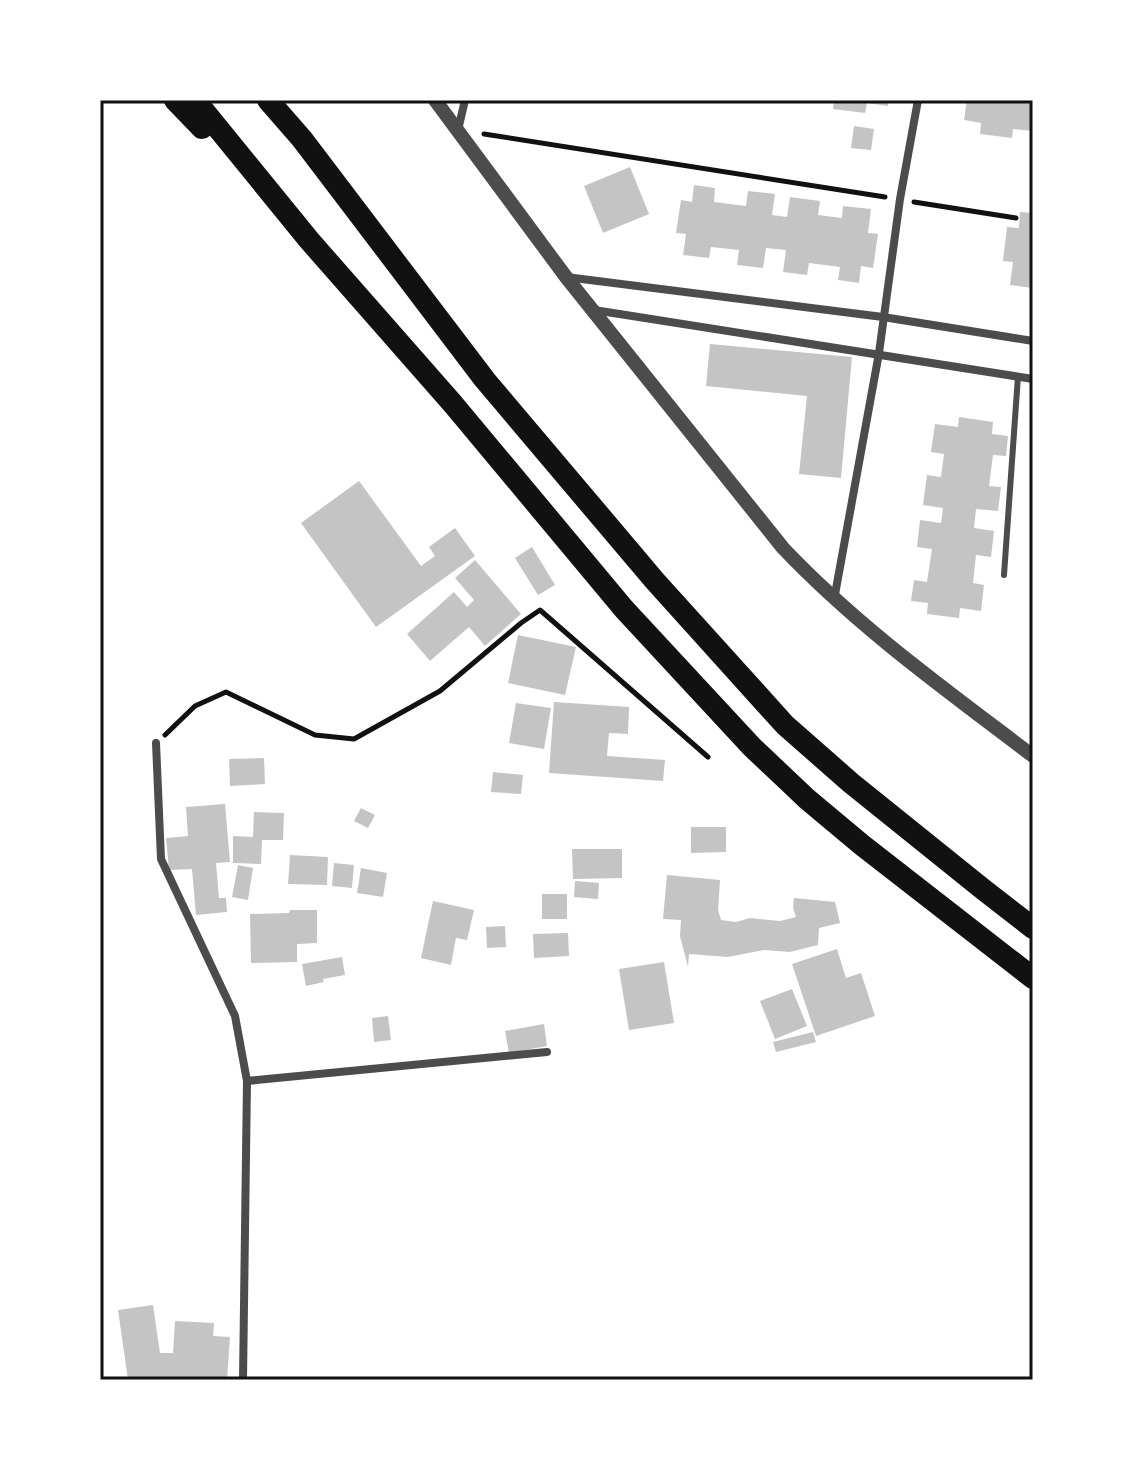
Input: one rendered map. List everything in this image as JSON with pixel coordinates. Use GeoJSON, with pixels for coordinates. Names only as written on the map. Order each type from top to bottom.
{"type":"FeatureCollection","features":[{"type":"Feature","properties":{"kind":"highway"},"geometry":{"type":"LineString","coordinates":[[175,100],[309,240]]}},
{"type":"Feature","properties":{"kind":"highway"},"geometry":{"type":"LineString","coordinates":[[195,100],[309,240],[453,404],[624,609],[752,747],[862,845],[1033,978]]}},
{"type":"Feature","properties":{"kind":"highway"},"geometry":{"type":"LineString","coordinates":[[268,100],[302,139]]}},
{"type":"Feature","properties":{"kind":"highway"},"geometry":{"type":"LineString","coordinates":[[275,100],[485,380],[655,581],[785,725],[851,783],[1033,928]]}},
{"type":"Feature","properties":{"kind":"street"},"geometry":{"type":"LineString","coordinates":[[435,100],[566,277],[783,548],[834,600],[892,649],[1033,756]]}},
{"type":"Feature","properties":{"kind":"street"},"geometry":{"type":"LineString","coordinates":[[458,130],[465,100]]}},
{"type":"Feature","properties":{"kind":"street"},"geometry":{"type":"LineString","coordinates":[[834,600],[879,353],[900,199],[918,100]]}},
{"type":"Feature","properties":{"kind":"street"},"geometry":{"type":"LineString","coordinates":[[566,277],[883,317],[1033,341]]}},
{"type":"Feature","properties":{"kind":"street"},"geometry":{"type":"LineString","coordinates":[[594,310],[1033,379]]}},
{"type":"Feature","properties":{"kind":"street"},"geometry":{"type":"LineString","coordinates":[[156,743],[161,859],[235,1016],[247,1081],[243,1380]]}},
{"type":"Feature","properties":{"kind":"street"},"geometry":{"type":"LineString","coordinates":[[247,1081],[547,1052]]}},
{"type":"Feature","properties":{"kind":"lane"},"geometry":{"type":"LineString","coordinates":[[1004,575],[1018,376]]}},
{"type":"Feature","properties":{"kind":"path"},"geometry":{"type":"LineString","coordinates":[[458,130],[1016,218]]}},
{"type":"Feature","properties":{"kind":"path"},"geometry":{"type":"LineString","coordinates":[[156,743],[195,706],[226,692],[315,735],[354,739],[440,691],[540,610],[708,757]]}},
{"type":"Feature","properties":{"kind":"building"},"geometry":{"type":"Polygon","coordinates":[[[834,100],[888,100],[888,106],[867,103],[865,113],[833,109],[834,100]]]}},
{"type":"Feature","properties":{"kind":"building"},"geometry":{"type":"Polygon","coordinates":[[[967,100],[1026,100],[1026,103],[1033,104],[1033,131],[1013,129],[1012,138],[980,134],[981,123],[964,120],[967,100]]]}},
{"type":"Feature","properties":{"kind":"building"},"geometry":{"type":"Polygon","coordinates":[[[854,126],[874,129],[871,150],[851,148],[854,126]]]}},
{"type":"Feature","properties":{"kind":"building"},"geometry":{"type":"Polygon","coordinates":[[[630,167],[649,214],[603,233],[584,186],[630,167]]]}},
{"type":"Feature","properties":{"kind":"building"},"geometry":{"type":"Polygon","coordinates":[[[694,185],[715,188],[714,202],[746,206],[748,191],[775,194],[772,215],[787,217],[790,197],[820,201],[818,215],[842,218],[843,206],[871,209],[868,233],[878,234],[873,268],[861,266],[859,283],[838,280],[840,267],[809,263],[807,275],[783,272],[786,250],[766,248],[763,268],[737,265],[739,250],[711,247],[709,258],[683,255],[686,234],[676,233],[681,200],[692,202],[694,185]]]}},
{"type":"Feature","properties":{"kind":"building"},"geometry":{"type":"Polygon","coordinates":[[[1020,212],[1033,213],[1033,288],[1010,285],[1013,262],[1003,261],[1007,227],[1019,228],[1020,212]]]}},
{"type":"Feature","properties":{"kind":"building"},"geometry":{"type":"Polygon","coordinates":[[[710,344],[852,357],[841,478],[799,474],[807,396],[706,386],[710,344]]]}},
{"type":"Feature","properties":{"kind":"building"},"geometry":{"type":"Polygon","coordinates":[[[959,417],[993,422],[992,434],[1008,436],[1006,456],[993,455],[989,486],[1001,487],[998,511],[976,509],[974,528],[994,531],[991,557],[976,555],[973,583],[984,585],[981,611],[960,608],[959,618],[927,614],[928,603],[911,601],[914,580],[927,582],[932,549],[917,547],[920,520],[941,523],[943,508],[923,505],[927,475],[941,477],[944,454],[931,452],[935,424],[958,427],[959,417]]]}},
{"type":"Feature","properties":{"kind":"building"},"geometry":{"type":"Polygon","coordinates":[[[359,481],[421,566],[435,556],[429,547],[455,528],[475,556],[376,627],[301,523],[359,481]]]}},
{"type":"Feature","properties":{"kind":"building"},"geometry":{"type":"Polygon","coordinates":[[[532,547],[555,585],[538,595],[515,558],[532,547]]]}},
{"type":"Feature","properties":{"kind":"building"},"geometry":{"type":"Polygon","coordinates":[[[475,560],[521,614],[485,646],[469,627],[430,661],[407,634],[454,592],[467,607],[474,600],[455,578],[475,560]]]}},
{"type":"Feature","properties":{"kind":"building"},"geometry":{"type":"Polygon","coordinates":[[[518,635],[576,647],[565,695],[508,683],[518,635]]]}},
{"type":"Feature","properties":{"kind":"building"},"geometry":{"type":"Polygon","coordinates":[[[554,702],[629,707],[628,734],[609,733],[607,756],[665,760],[663,781],[549,773],[554,702]]]}},
{"type":"Feature","properties":{"kind":"building"},"geometry":{"type":"Polygon","coordinates":[[[516,703],[551,708],[544,749],[509,743],[516,703]]]}},
{"type":"Feature","properties":{"kind":"building"},"geometry":{"type":"Polygon","coordinates":[[[264,758],[265,784],[230,786],[229,759],[264,758]]]}},
{"type":"Feature","properties":{"kind":"building"},"geometry":{"type":"Polygon","coordinates":[[[493,772],[523,775],[521,794],[491,792],[493,772]]]}},
{"type":"Feature","properties":{"kind":"building"},"geometry":{"type":"Polygon","coordinates":[[[225,804],[230,862],[216,863],[219,898],[226,898],[227,912],[196,915],[192,869],[169,870],[166,838],[188,836],[186,807],[225,804]]]}},
{"type":"Feature","properties":{"kind":"building"},"geometry":{"type":"Polygon","coordinates":[[[361,808],[375,815],[368,828],[354,821],[361,808]]]}},
{"type":"Feature","properties":{"kind":"building"},"geometry":{"type":"Polygon","coordinates":[[[254,812],[284,813],[283,840],[262,840],[261,864],[233,863],[233,836],[253,837],[254,812]]]}},
{"type":"Feature","properties":{"kind":"building"},"geometry":{"type":"Polygon","coordinates":[[[691,827],[726,827],[726,852],[691,853],[691,827]]]}},
{"type":"Feature","properties":{"kind":"building"},"geometry":{"type":"Polygon","coordinates":[[[572,849],[622,849],[622,878],[573,879],[572,849]]]}},
{"type":"Feature","properties":{"kind":"building"},"geometry":{"type":"Polygon","coordinates":[[[290,855],[328,857],[327,885],[288,884],[290,855]]]}},
{"type":"Feature","properties":{"kind":"building"},"geometry":{"type":"Polygon","coordinates":[[[334,863],[354,865],[352,888],[332,886],[334,863]]]}},
{"type":"Feature","properties":{"kind":"building"},"geometry":{"type":"Polygon","coordinates":[[[238,865],[253,868],[248,900],[232,897],[238,865]]]}},
{"type":"Feature","properties":{"kind":"building"},"geometry":{"type":"Polygon","coordinates":[[[361,868],[387,873],[383,897],[357,893],[361,868]]]}},
{"type":"Feature","properties":{"kind":"building"},"geometry":{"type":"Polygon","coordinates":[[[667,875],[720,880],[718,910],[721,920],[736,922],[750,918],[780,921],[796,917],[794,898],[835,902],[840,923],[819,928],[818,945],[790,952],[764,950],[728,957],[689,954],[688,967],[680,936],[681,920],[663,919],[667,875]]]}},
{"type":"Feature","properties":{"kind":"building"},"geometry":{"type":"Polygon","coordinates":[[[575,881],[599,883],[598,899],[574,897],[575,881]]]}},
{"type":"Feature","properties":{"kind":"building"},"geometry":{"type":"Polygon","coordinates":[[[542,894],[567,894],[567,919],[542,919],[542,894]]]}},
{"type":"Feature","properties":{"kind":"building"},"geometry":{"type":"Polygon","coordinates":[[[433,901],[474,910],[467,940],[456,938],[451,965],[421,958],[433,901]]]}},
{"type":"Feature","properties":{"kind":"building"},"geometry":{"type":"Polygon","coordinates":[[[290,910],[317,910],[317,943],[297,944],[297,962],[251,963],[250,914],[289,913],[290,910]]]}},
{"type":"Feature","properties":{"kind":"building"},"geometry":{"type":"Polygon","coordinates":[[[505,926],[506,947],[487,948],[486,927],[505,926]]]}},
{"type":"Feature","properties":{"kind":"building"},"geometry":{"type":"Polygon","coordinates":[[[568,933],[569,956],[534,958],[533,934],[568,933]]]}},
{"type":"Feature","properties":{"kind":"building"},"geometry":{"type":"Polygon","coordinates":[[[837,949],[846,978],[861,973],[875,1016],[816,1036],[792,964],[837,949]]]}},
{"type":"Feature","properties":{"kind":"building"},"geometry":{"type":"Polygon","coordinates":[[[342,957],[345,975],[306,986],[302,964],[342,957]]]}},
{"type":"Feature","properties":{"kind":"building"},"geometry":{"type":"Polygon","coordinates":[[[664,962],[674,1023],[629,1030],[619,969],[664,962]]]}},
{"type":"Feature","properties":{"kind":"building"},"geometry":{"type":"Polygon","coordinates":[[[792,989],[807,1026],[775,1039],[760,1001],[792,989]]]}},
{"type":"Feature","properties":{"kind":"building"},"geometry":{"type":"Polygon","coordinates":[[[388,1016],[391,1040],[374,1042],[372,1018],[388,1016]]]}},
{"type":"Feature","properties":{"kind":"building"},"geometry":{"type":"Polygon","coordinates":[[[544,1024],[547,1046],[509,1053],[505,1031],[544,1024]]]}},
{"type":"Feature","properties":{"kind":"building"},"geometry":{"type":"Polygon","coordinates":[[[813,1032],[816,1042],[776,1052],[773,1042],[813,1032]]]}},
{"type":"Feature","properties":{"kind":"building"},"geometry":{"type":"Polygon","coordinates":[[[153,1305],[160,1353],[173,1353],[175,1321],[214,1323],[213,1336],[230,1337],[227,1380],[128,1380],[118,1310],[153,1305]]]}}]}
